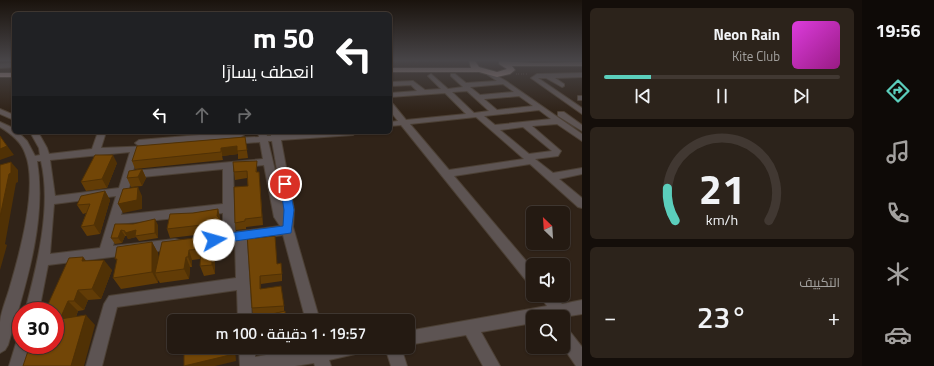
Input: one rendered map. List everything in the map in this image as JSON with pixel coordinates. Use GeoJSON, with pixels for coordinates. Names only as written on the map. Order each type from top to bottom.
{"type":"FeatureCollection","features":[{"type":"Feature","properties":{"kind":"street"},"geometry":{"type":"LineString","coordinates":[[433,78],[475,115],[494,128],[580,201]]}},
{"type":"Feature","properties":{"kind":"street"},"geometry":{"type":"LineString","coordinates":[[457,78],[496,113]]}},
{"type":"Feature","properties":{"kind":"street"},"geometry":{"type":"LineString","coordinates":[[497,78],[540,108],[562,119]]}},
{"type":"Feature","properties":{"kind":"street"},"geometry":{"type":"LineString","coordinates":[[511,78],[513,82],[562,119],[582,138]]}},
{"type":"Feature","properties":{"kind":"street"},"geometry":{"type":"LineString","coordinates":[[534,78],[581,119]]}},
{"type":"Feature","properties":{"kind":"street"},"geometry":{"type":"LineString","coordinates":[[551,78],[562,85]]}},
{"type":"Feature","properties":{"kind":"street"},"geometry":{"type":"LineString","coordinates":[[392,95],[447,91],[504,82]]}},
{"type":"Feature","properties":{"kind":"street"},"geometry":{"type":"LineString","coordinates":[[392,84],[413,83],[424,93]]}},
{"type":"Feature","properties":{"kind":"street"},"geometry":{"type":"LineString","coordinates":[[478,97],[521,94]]}},
{"type":"Feature","properties":{"kind":"street"},"geometry":{"type":"LineString","coordinates":[[392,108],[526,271]]}},
{"type":"Feature","properties":{"kind":"street"},"geometry":{"type":"LineString","coordinates":[[392,128],[406,125],[475,115],[540,108]]}},
{"type":"Feature","properties":{"kind":"street"},"geometry":{"type":"LineString","coordinates":[[0,111],[12,117]]}},
{"type":"Feature","properties":{"kind":"street"},"geometry":{"type":"LineString","coordinates":[[494,128],[562,119],[581,119]]}},
{"type":"Feature","properties":{"kind":"street"},"geometry":{"type":"LineString","coordinates":[[0,124],[12,132]]}},
{"type":"Feature","properties":{"kind":"street"},"geometry":{"type":"LineString","coordinates":[[392,124],[406,125]]}},
{"type":"Feature","properties":{"kind":"street"},"geometry":{"type":"LineString","coordinates":[[446,174],[555,154],[558,151],[525,125]]}},
{"type":"Feature","properties":{"kind":"street"},"geometry":{"type":"LineString","coordinates":[[0,345],[10,313],[29,230],[35,182],[32,159],[28,148],[15,134]]}},
{"type":"Feature","properties":{"kind":"street"},"geometry":{"type":"LineString","coordinates":[[34,302],[43,260],[49,201],[47,157],[42,141],[36,134]]}},
{"type":"Feature","properties":{"kind":"street"},"geometry":{"type":"LineString","coordinates":[[96,151],[101,134]]}},
{"type":"Feature","properties":{"kind":"street"},"geometry":{"type":"LineString","coordinates":[[32,159],[96,151],[136,149],[268,134]]}},
{"type":"Feature","properties":{"kind":"street"},"geometry":{"type":"LineString","coordinates":[[110,150],[128,144],[185,136],[268,134]]}},
{"type":"Feature","properties":{"kind":"street"},"geometry":{"type":"LineString","coordinates":[[268,134],[268,161],[280,217],[287,228],[311,314]]}},
{"type":"Feature","properties":{"kind":"street"},"geometry":{"type":"LineString","coordinates":[[268,134],[289,210],[287,228]]}},
{"type":"Feature","properties":{"kind":"street"},"geometry":{"type":"LineString","coordinates":[[105,253],[136,149]]}},
{"type":"Feature","properties":{"kind":"street"},"geometry":{"type":"LineString","coordinates":[[128,175],[268,161]]}},
{"type":"Feature","properties":{"kind":"street"},"geometry":{"type":"LineString","coordinates":[[228,165],[228,208],[244,283],[246,314]]}},
{"type":"Feature","properties":{"kind":"street"},"geometry":{"type":"LineString","coordinates":[[550,177],[582,171]]}},
{"type":"Feature","properties":{"kind":"street"},"geometry":{"type":"LineString","coordinates":[[49,201],[124,190]]}},
{"type":"Feature","properties":{"kind":"street"},"geometry":{"type":"LineString","coordinates":[[115,220],[228,208]]}},
{"type":"Feature","properties":{"kind":"street"},"geometry":{"type":"LineString","coordinates":[[43,260],[235,237],[287,228]]}},
{"type":"Feature","properties":{"kind":"street"},"geometry":{"type":"LineString","coordinates":[[94,366],[111,304],[114,301],[244,283]]}},
{"type":"Feature","properties":{"kind":"street"},"geometry":{"type":"LineString","coordinates":[[569,310],[582,307]]}},
{"type":"Feature","properties":{"kind":"street"},"geometry":{"type":"LineString","coordinates":[[415,337],[526,318]]}},
{"type":"Feature","properties":{"kind":"street"},"geometry":{"type":"LineString","coordinates":[[470,327],[492,366]]}},
{"type":"Feature","properties":{"kind":"street"},"geometry":{"type":"LineString","coordinates":[[570,344],[582,360]]}},
{"type":"Feature","properties":{"kind":"street"},"geometry":{"type":"LineString","coordinates":[[17,366],[20,354]]}},
{"type":"Feature","properties":{"kind":"street"},"geometry":{"type":"LineString","coordinates":[[247,354],[248,366]]}},
{"type":"Feature","properties":{"kind":"street"},"geometry":{"type":"LineString","coordinates":[[395,354],[400,366]]}},
{"type":"Feature","properties":{"kind":"street"},"geometry":{"type":"LineString","coordinates":[[251,366],[320,356]]}},
{"type":"Feature","properties":{"kind":"building"},"geometry":{"type":"Polygon","coordinates":[[[0,136],[7,146],[0,149],[0,136]]]}},
{"type":"Feature","properties":{"kind":"building"},"geometry":{"type":"Polygon","coordinates":[[[245,137],[247,150],[237,151],[237,146],[221,148],[221,152],[132,161],[137,146],[245,137]]]}},
{"type":"Feature","properties":{"kind":"building"},"geometry":{"type":"Polygon","coordinates":[[[95,155],[113,155],[102,179],[81,182],[95,155]]]}},
{"type":"Feature","properties":{"kind":"building"},"geometry":{"type":"Polygon","coordinates":[[[257,161],[256,172],[259,172],[262,217],[245,219],[245,221],[235,223],[234,187],[248,186],[247,171],[234,172],[233,162],[257,161]]]}},
{"type":"Feature","properties":{"kind":"building"},"geometry":{"type":"Polygon","coordinates":[[[11,162],[11,173],[9,174],[0,217],[0,165],[11,162]]]}},
{"type":"Feature","properties":{"kind":"building"},"geometry":{"type":"Polygon","coordinates":[[[142,169],[138,177],[127,178],[129,171],[142,169]]]}},
{"type":"Feature","properties":{"kind":"building"},"geometry":{"type":"Polygon","coordinates":[[[138,187],[137,200],[118,204],[123,189],[138,187]]]}},
{"type":"Feature","properties":{"kind":"building"},"geometry":{"type":"Polygon","coordinates":[[[105,191],[94,225],[81,227],[90,204],[77,205],[81,196],[105,191]]]}},
{"type":"Feature","properties":{"kind":"building"},"geometry":{"type":"Polygon","coordinates":[[[218,209],[217,216],[219,218],[219,223],[167,229],[170,214],[193,213],[218,209]]]}},
{"type":"Feature","properties":{"kind":"building"},"geometry":{"type":"Polygon","coordinates":[[[155,219],[155,233],[135,236],[136,230],[125,233],[125,231],[121,230],[118,238],[111,238],[115,224],[133,224],[155,219]]]}},
{"type":"Feature","properties":{"kind":"building"},"geometry":{"type":"Polygon","coordinates":[[[247,234],[255,234],[255,238],[275,236],[277,264],[281,263],[282,274],[260,276],[260,289],[281,286],[284,306],[252,308],[247,234]]]}},
{"type":"Feature","properties":{"kind":"building"},"geometry":{"type":"Polygon","coordinates":[[[211,236],[212,265],[200,266],[201,249],[189,250],[184,269],[155,273],[162,242],[211,236]]]}},
{"type":"Feature","properties":{"kind":"building"},"geometry":{"type":"Polygon","coordinates":[[[152,242],[152,272],[113,278],[117,259],[115,259],[117,247],[152,242]]]}},
{"type":"Feature","properties":{"kind":"building"},"geometry":{"type":"Polygon","coordinates":[[[83,257],[82,261],[104,260],[92,289],[78,290],[74,301],[68,301],[64,310],[64,302],[49,302],[69,258],[83,257]]]}},
{"type":"Feature","properties":{"kind":"building"},"geometry":{"type":"Polygon","coordinates":[[[285,311],[285,314],[272,314],[285,311]]]}},
{"type":"Feature","properties":{"kind":"building"},"geometry":{"type":"Polygon","coordinates":[[[86,315],[71,366],[23,366],[27,354],[64,354],[64,318],[86,315]]]}},
{"type":"Feature","properties":{"kind":"building"},"geometry":{"type":"Polygon","coordinates":[[[184,354],[234,354],[184,366],[184,354]]]}},
{"type":"Feature","properties":{"kind":"route"},"geometry":{"type":"LineString","coordinates":[[214,240],[288,230],[287,227],[290,215],[285,184]]}}]}
